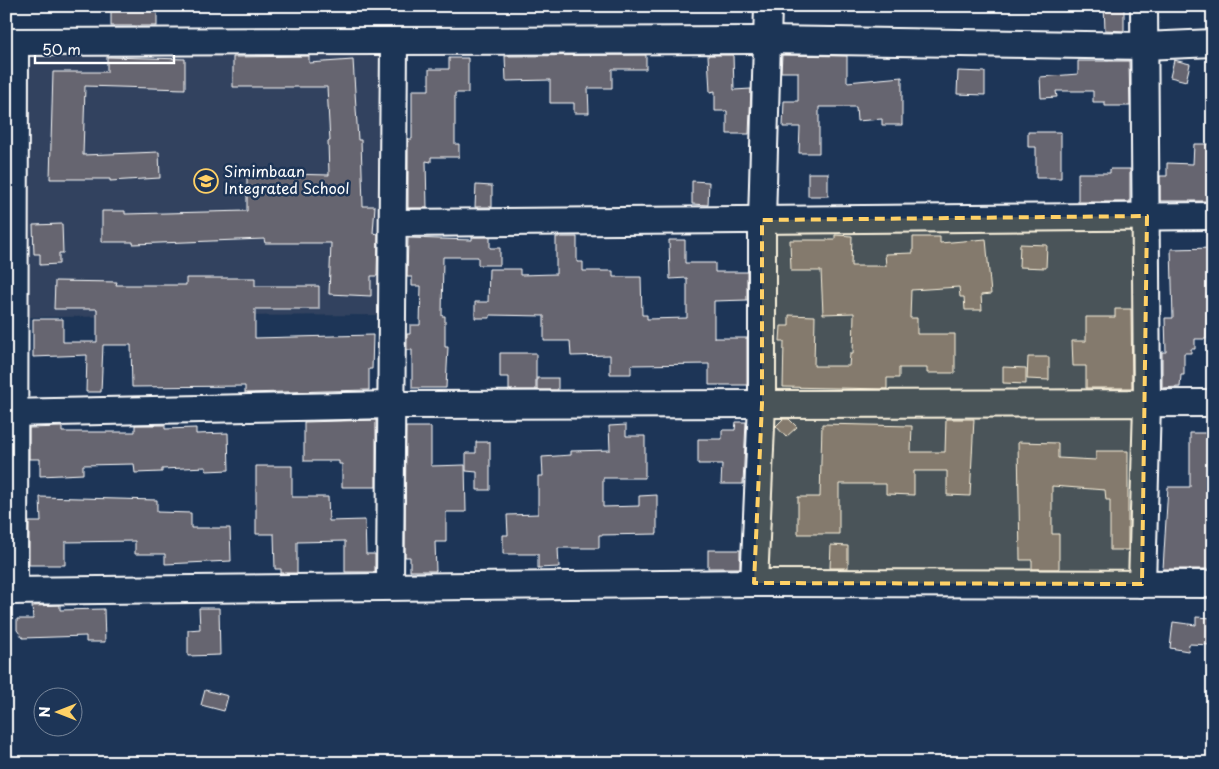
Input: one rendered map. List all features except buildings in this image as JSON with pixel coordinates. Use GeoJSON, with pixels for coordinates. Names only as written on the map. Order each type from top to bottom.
{"type":"FeatureCollection","features":[{"type":"Feature","properties":{"kind":"street"},"geometry":{"type":"LineString","coordinates":[[754,583],[762,404],[762,220],[768,6]]}},
{"type":"Feature","properties":{"kind":"street"},"geometry":{"type":"LineString","coordinates":[[1142,584],[1146,404],[1147,216],[1144,6]]}},
{"type":"Feature","properties":{"kind":"street"},"geometry":{"type":"LineString","coordinates":[[1213,44],[1144,46],[768,40],[394,43],[11,42],[10,591],[754,583],[1213,584]]}},
{"type":"Feature","properties":{"kind":"street"},"geometry":{"type":"LineString","coordinates":[[390,586],[394,43]]}},
{"type":"Feature","properties":{"kind":"street"},"geometry":{"type":"LineString","coordinates":[[393,223],[1213,216]]}},
{"type":"Feature","properties":{"kind":"street"},"geometry":{"type":"LineString","coordinates":[[10,413],[392,405],[1213,403]]}},
{"type":"Feature","properties":{"kind":"highlighted area"},"geometry":{"type":"Polygon","coordinates":[[[1147,216],[1142,584],[754,583],[762,404],[762,220],[1147,216]]]}},
{"type":"Feature","properties":{"kind":"shaded area","name":"Simimbaan Integrated School"},"geometry":{"type":"Polygon","coordinates":[[[390,46],[384,315],[24,317],[24,48],[390,46]]]}},
{"type":"Feature","properties":{"kind":"place","name":"Simimbaan Integrated School"},"geometry":{"type":"Point","coordinates":[206,181]}}]}
